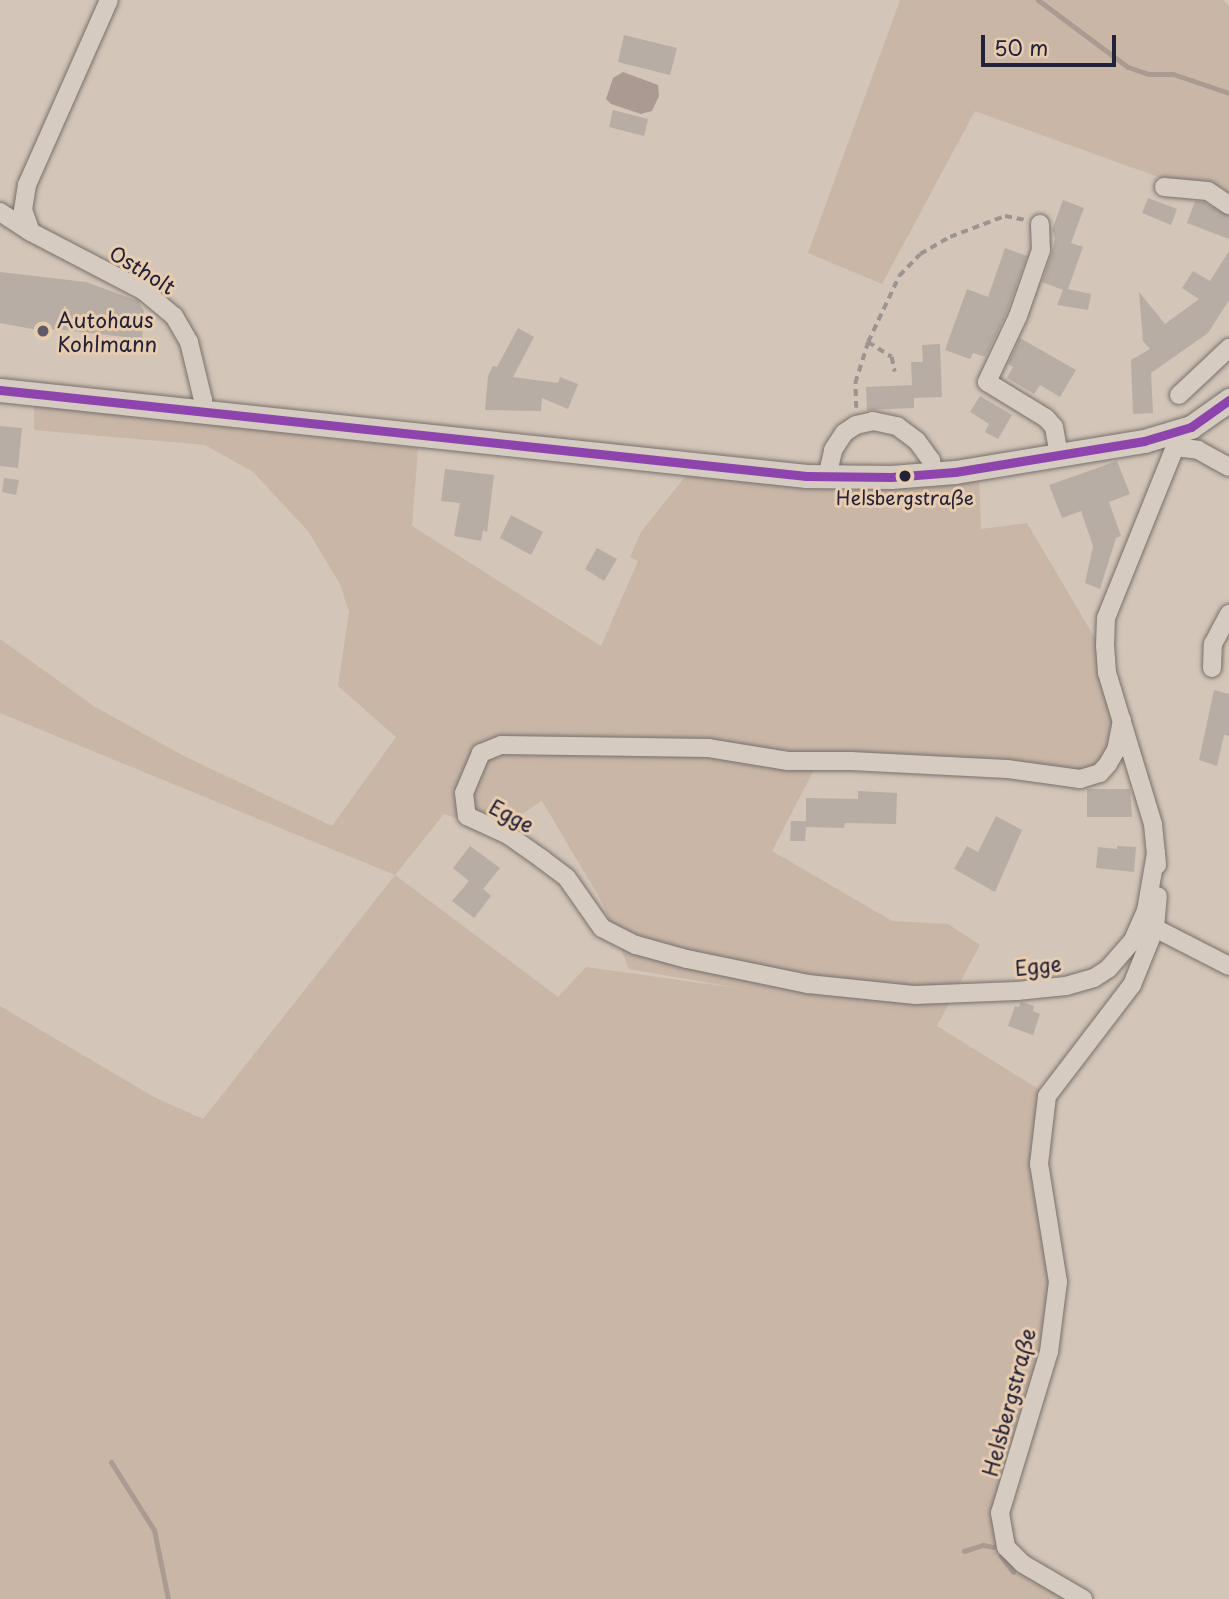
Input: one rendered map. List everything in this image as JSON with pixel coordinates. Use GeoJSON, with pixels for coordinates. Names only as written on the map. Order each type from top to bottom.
{"type":"FeatureCollection","features":[{"type":"Feature","properties":{"kind":"main road"},"geometry":{"type":"LineString","coordinates":[[0,390],[827,477],[933,474],[1175,440],[1229,400]]}},
{"type":"Feature","properties":{"kind":"street"},"geometry":{"type":"LineString","coordinates":[[31,232],[23,210],[27,185],[109,0]]}},
{"type":"Feature","properties":{"kind":"street"},"geometry":{"type":"LineString","coordinates":[[1164,187],[1208,191],[1229,205]]}},
{"type":"Feature","properties":{"kind":"street","name":"Ostholt"},"geometry":{"type":"LineString","coordinates":[[0,212],[31,232],[144,291],[174,316],[189,342],[203,410]]}},
{"type":"Feature","properties":{"kind":"street"},"geometry":{"type":"LineString","coordinates":[[1040,225],[1041,250],[1018,316],[987,382],[1046,418],[1054,427],[1059,455]]}},
{"type":"Feature","properties":{"kind":"street"},"geometry":{"type":"LineString","coordinates":[[1179,396],[1229,348]]}},
{"type":"Feature","properties":{"kind":"street"},"geometry":{"type":"LineString","coordinates":[[827,477],[833,450],[844,433],[856,425],[873,421],[897,426],[917,441],[931,460],[933,474]]}},
{"type":"Feature","properties":{"kind":"street"},"geometry":{"type":"LineString","coordinates":[[1175,440],[1229,467]]}},
{"type":"Feature","properties":{"kind":"street","name":"Helsbergstraße"},"geometry":{"type":"LineString","coordinates":[[1083,1599],[1023,1564],[1006,1547],[1000,1513],[1049,1352],[1058,1282],[1039,1164],[1047,1096],[1132,985],[1156,928],[1156,853],[1153,824],[1107,673],[1106,618],[1175,440]]}},
{"type":"Feature","properties":{"kind":"street"},"geometry":{"type":"LineString","coordinates":[[1212,668],[1213,644],[1229,614]]}},
{"type":"Feature","properties":{"kind":"street","name":"Egge"},"geometry":{"type":"LineString","coordinates":[[1122,720],[1115,750],[1108,764],[1100,773],[1080,779],[994,768],[851,761],[788,761],[709,748],[501,745],[481,753],[464,793],[467,817],[508,835],[542,859],[567,878],[602,928],[636,945],[687,959],[808,984],[915,995],[1029,990],[1066,986],[1094,978],[1108,969],[1133,940],[1146,911],[1156,853]]}},
{"type":"Feature","properties":{"kind":"street"},"geometry":{"type":"LineString","coordinates":[[1156,928],[1229,966]]}},
{"type":"Feature","properties":{"kind":"path"},"geometry":{"type":"LineString","coordinates":[[856,425],[855,383],[868,342],[899,276],[920,254],[950,237],[1005,216],[1040,225]]}},
{"type":"Feature","properties":{"kind":"path"},"geometry":{"type":"LineString","coordinates":[[868,342],[892,357],[895,372]]}},
{"type":"Feature","properties":{"kind":"shaded area"},"geometry":{"type":"Polygon","coordinates":[[[900,0],[1223,0],[1229,6],[1229,193],[1222,187],[1161,178],[975,111],[882,284],[808,253],[900,0]]]}},
{"type":"Feature","properties":{"kind":"shaded area"},"geometry":{"type":"Polygon","coordinates":[[[623,72],[658,85],[659,96],[652,111],[641,114],[611,104],[606,99],[613,78],[623,72]]]}},
{"type":"Feature","properties":{"kind":"shaded area"},"geometry":{"type":"Polygon","coordinates":[[[34,404],[418,448],[412,526],[601,646],[638,561],[630,557],[641,532],[688,473],[979,478],[981,529],[1027,523],[1099,645],[1116,724],[1102,764],[1082,773],[822,754],[772,851],[892,921],[948,924],[980,945],[937,1026],[1042,1091],[1051,1277],[1043,1349],[998,1541],[1076,1599],[0,1599],[0,1006],[154,1097],[203,1119],[395,875],[0,713],[0,639],[95,707],[186,757],[332,826],[396,737],[338,686],[349,612],[340,584],[308,531],[253,472],[205,445],[34,430],[34,404]],[[542,801],[495,831],[444,814],[395,875],[558,997],[586,967],[744,989],[629,969],[602,902],[542,801]]]}},
{"type":"Feature","properties":{"kind":"building"},"geometry":{"type":"Polygon","coordinates":[[[624,35],[677,48],[670,75],[618,62],[624,35]]]}},
{"type":"Feature","properties":{"kind":"building"},"geometry":{"type":"Polygon","coordinates":[[[613,110],[648,119],[644,136],[609,127],[613,110]]]}},
{"type":"Feature","properties":{"kind":"building"},"geometry":{"type":"Polygon","coordinates":[[[1148,198],[1177,209],[1171,225],[1142,213],[1148,198]]]}},
{"type":"Feature","properties":{"kind":"building"},"geometry":{"type":"Polygon","coordinates":[[[1063,200],[1084,208],[1071,243],[1083,247],[1068,289],[1091,294],[1088,310],[1057,305],[1063,290],[1042,282],[1055,238],[1052,230],[1063,200]]]}},
{"type":"Feature","properties":{"kind":"building"},"geometry":{"type":"Polygon","coordinates":[[[1195,201],[1204,202],[1229,216],[1229,239],[1187,223],[1195,201]]]}},
{"type":"Feature","properties":{"kind":"building"},"geometry":{"type":"Polygon","coordinates":[[[1005,248],[1027,256],[1007,312],[988,352],[985,357],[973,353],[970,359],[945,350],[967,289],[988,297],[1005,248]]]}},
{"type":"Feature","properties":{"kind":"building"},"geometry":{"type":"Polygon","coordinates":[[[1229,251],[1229,300],[1208,333],[1151,373],[1153,413],[1133,414],[1131,360],[1150,349],[1143,341],[1139,292],[1165,324],[1199,299],[1182,288],[1193,271],[1210,281],[1229,251]]]}},
{"type":"Feature","properties":{"kind":"building"},"geometry":{"type":"Polygon","coordinates":[[[0,272],[86,282],[138,301],[144,311],[142,339],[55,329],[43,331],[0,323],[0,272]]]}},
{"type":"Feature","properties":{"kind":"building"},"geometry":{"type":"Polygon","coordinates":[[[518,328],[534,337],[513,377],[558,383],[560,377],[578,384],[568,409],[542,398],[541,411],[485,410],[488,376],[493,366],[497,367],[518,328]]]}},
{"type":"Feature","properties":{"kind":"building"},"geometry":{"type":"Polygon","coordinates":[[[1020,338],[1076,370],[1060,397],[1040,385],[1034,394],[1007,378],[1013,367],[1008,364],[1020,338]]]}},
{"type":"Feature","properties":{"kind":"building"},"geometry":{"type":"Polygon","coordinates":[[[940,344],[942,397],[914,398],[914,408],[867,410],[866,387],[912,385],[911,362],[923,362],[922,345],[940,344]]]}},
{"type":"Feature","properties":{"kind":"building"},"geometry":{"type":"Polygon","coordinates":[[[980,396],[1012,415],[998,439],[985,432],[989,424],[970,412],[980,396]]]}},
{"type":"Feature","properties":{"kind":"building"},"geometry":{"type":"Polygon","coordinates":[[[0,426],[22,428],[18,468],[0,466],[0,426]]]}},
{"type":"Feature","properties":{"kind":"building"},"geometry":{"type":"Polygon","coordinates":[[[1117,461],[1130,494],[1109,502],[1121,536],[1116,538],[1100,589],[1085,583],[1093,546],[1081,511],[1062,518],[1049,485],[1117,461]]]}},
{"type":"Feature","properties":{"kind":"building"},"geometry":{"type":"Polygon","coordinates":[[[445,469],[494,475],[487,532],[483,530],[481,541],[454,536],[460,503],[441,501],[445,469]]]}},
{"type":"Feature","properties":{"kind":"building"},"geometry":{"type":"Polygon","coordinates":[[[4,478],[19,480],[16,495],[2,492],[4,478]]]}},
{"type":"Feature","properties":{"kind":"building"},"geometry":{"type":"Polygon","coordinates":[[[511,515],[543,532],[531,555],[500,538],[511,515]]]}},
{"type":"Feature","properties":{"kind":"building"},"geometry":{"type":"Polygon","coordinates":[[[597,548],[617,559],[604,581],[585,569],[597,548]]]}},
{"type":"Feature","properties":{"kind":"building"},"geometry":{"type":"Polygon","coordinates":[[[1214,690],[1229,694],[1229,736],[1224,735],[1217,766],[1199,760],[1214,690]]]}},
{"type":"Feature","properties":{"kind":"building"},"geometry":{"type":"Polygon","coordinates":[[[1087,789],[1130,789],[1132,817],[1087,817],[1087,789]]]}},
{"type":"Feature","properties":{"kind":"building"},"geometry":{"type":"Polygon","coordinates":[[[858,791],[897,793],[896,824],[845,823],[844,828],[806,827],[805,841],[790,841],[791,821],[806,821],[806,798],[858,799],[858,791]]]}},
{"type":"Feature","properties":{"kind":"building"},"geometry":{"type":"Polygon","coordinates":[[[996,816],[1022,830],[995,892],[954,869],[967,846],[978,852],[996,816]]]}},
{"type":"Feature","properties":{"kind":"building"},"geometry":{"type":"Polygon","coordinates":[[[470,846],[500,868],[483,889],[491,896],[474,918],[452,901],[469,881],[453,868],[470,846]]]}},
{"type":"Feature","properties":{"kind":"building"},"geometry":{"type":"Polygon","coordinates":[[[1117,846],[1136,847],[1134,872],[1096,868],[1098,847],[1117,849],[1117,846]]]}},
{"type":"Feature","properties":{"kind":"building"},"geometry":{"type":"Polygon","coordinates":[[[1021,1002],[1034,1006],[1033,1011],[1040,1014],[1033,1035],[1008,1026],[1015,1006],[1019,1007],[1021,1002]]]}},
{"type":"Feature","properties":{"kind":"waterway"},"geometry":{"type":"LineString","coordinates":[[1038,0],[1128,67],[1148,74],[1173,74],[1229,93]]}},
{"type":"Feature","properties":{"kind":"waterway"},"geometry":{"type":"LineString","coordinates":[[111,1462],[154,1530],[168,1599]]}},
{"type":"Feature","properties":{"kind":"waterway"},"geometry":{"type":"LineString","coordinates":[[964,1551],[983,1545],[993,1547]]}},
{"type":"Feature","properties":{"kind":"waterway"},"geometry":{"type":"LineString","coordinates":[[1001,1556],[1013,1572]]}},
{"type":"Feature","properties":{"kind":"transit line"},"geometry":{"type":"LineString","coordinates":[[0,390],[806,476],[891,477],[955,472],[1144,441],[1191,427],[1229,400]]}},
{"type":"Feature","properties":{"kind":"place","name":"Autohaus Kohlmann"},"geometry":{"type":"Point","coordinates":[43,331]}},
{"type":"Feature","properties":{"kind":"place","name":"Helsbergstraße"},"geometry":{"type":"Point","coordinates":[905,476]}}]}
